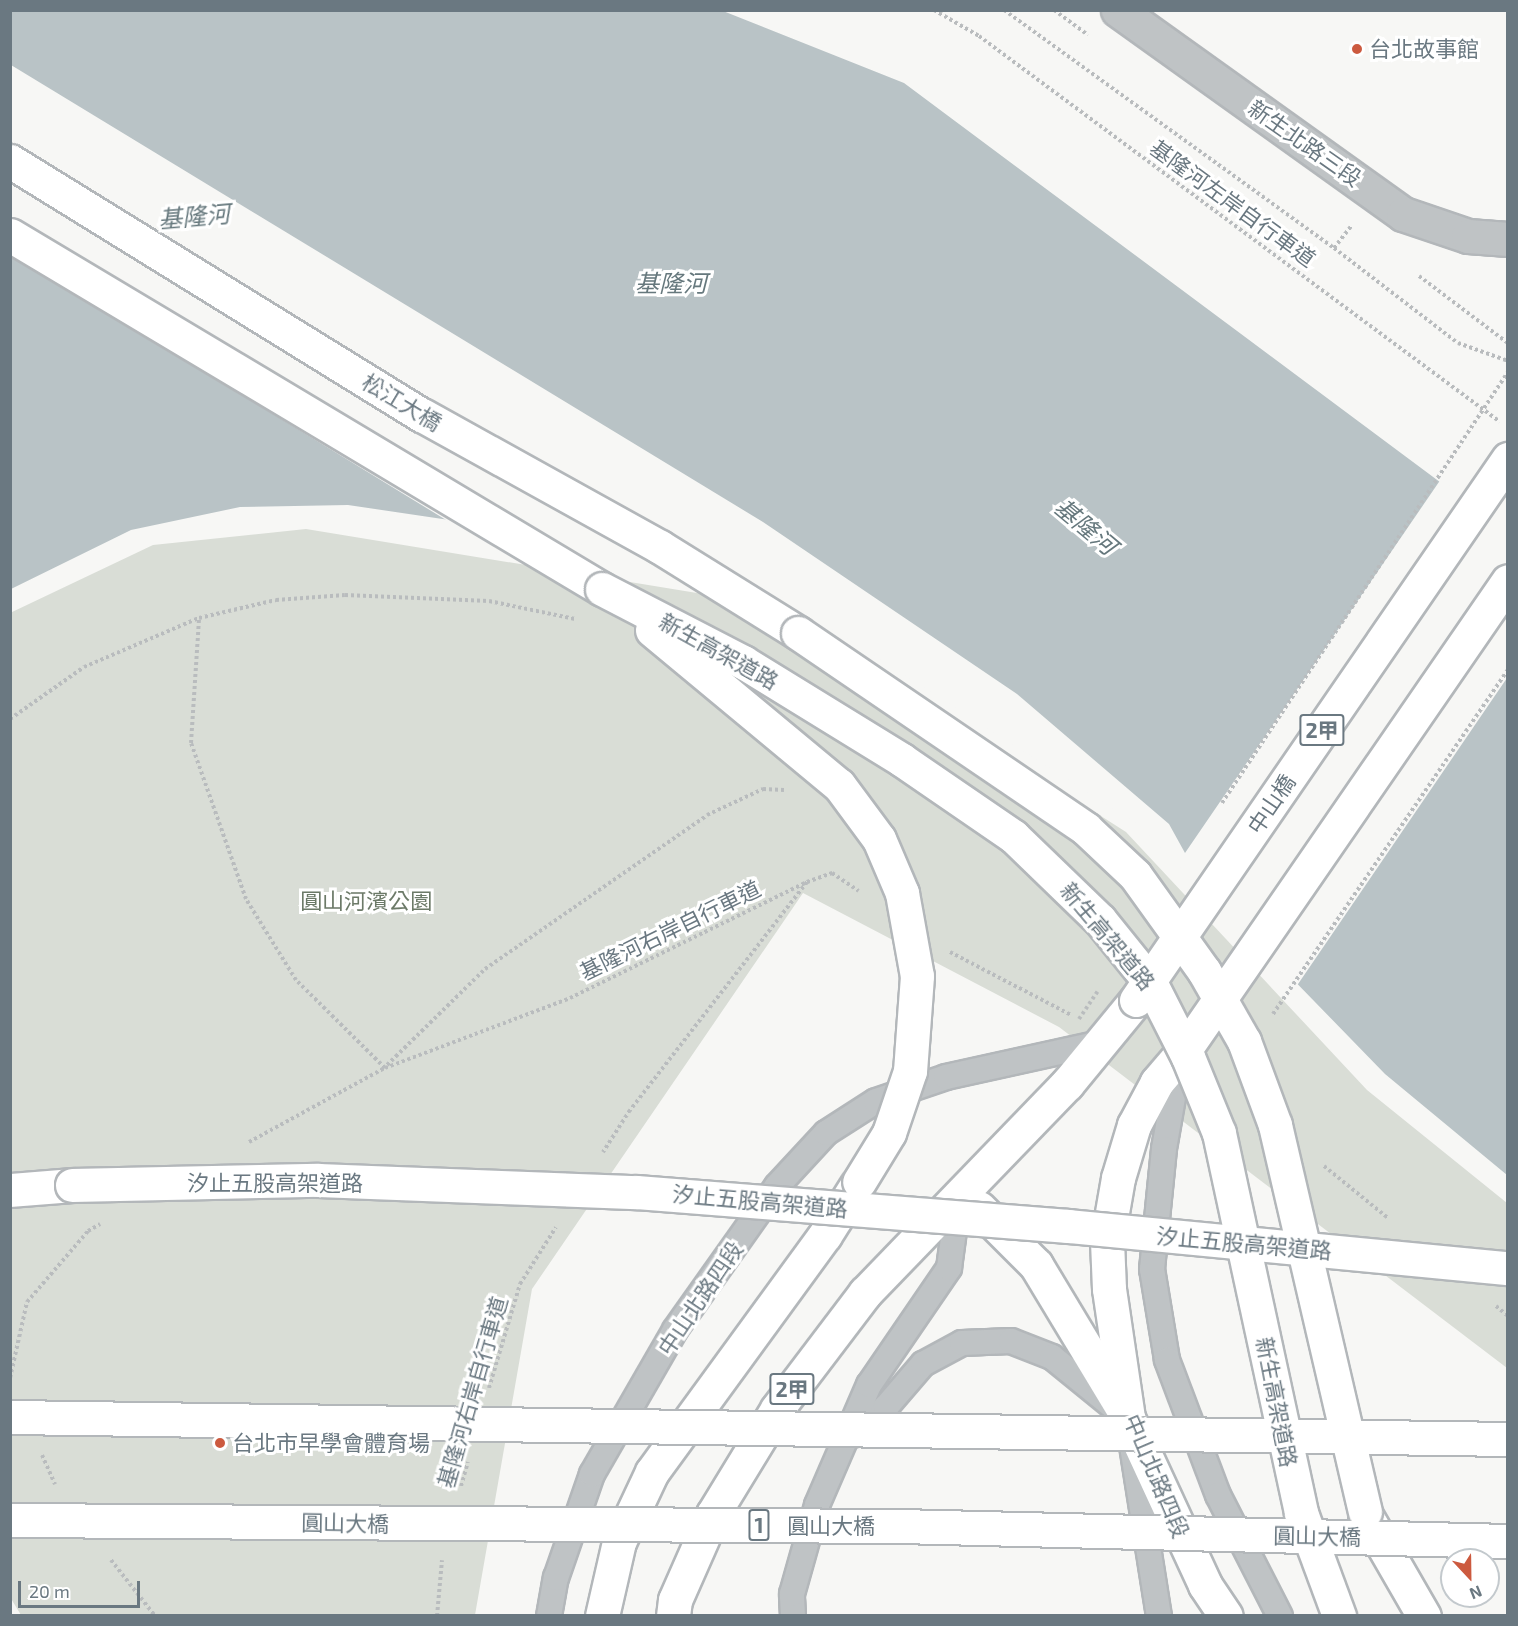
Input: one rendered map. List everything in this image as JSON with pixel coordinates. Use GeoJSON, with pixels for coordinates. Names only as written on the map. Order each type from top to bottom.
{"type":"FeatureCollection","features":[{"type":"Feature","properties":{"kind":"main road","name":"松江大橋"},"geometry":{"type":"LineString","coordinates":[[10,161],[422,415],[660,547],[798,633],[1086,829],[1135,875],[1204,971],[1244,1041],[1275,1125],[1365,1512]]}},
{"type":"Feature","properties":{"kind":"main road"},"geometry":{"type":"LineString","coordinates":[[10,235],[602,589],[839,785],[879,839],[902,892],[913,938],[916,1025],[910,1071],[888,1133],[825,1235],[652,1472],[619,1542],[602,1616]]}},
{"type":"Feature","properties":{"kind":"main road","name":"中山橋"},"geometry":{"type":"LineString","coordinates":[[1100,1043],[1136,1000],[1508,459]]}},
{"type":"Feature","properties":{"kind":"main road"},"geometry":{"type":"LineString","coordinates":[[1183,1053],[1508,581]]}},
{"type":"Feature","properties":{"kind":"main road","name":"新生高架道路"},"geometry":{"type":"LineString","coordinates":[[602,589],[753,668],[902,760],[1013,836],[1100,920],[1150,982],[1188,1057],[1219,1133],[1298,1503],[1324,1584],[1339,1616]]}},
{"type":"Feature","properties":{"kind":"main road","name":"2甲"},"geometry":{"type":"LineString","coordinates":[[673,1616],[675,1600],[713,1514],[777,1409],[865,1293],[1067,1084],[1100,1043]]}},
{"type":"Feature","properties":{"kind":"main road","name":"中山北路四段"},"geometry":{"type":"LineString","coordinates":[[1183,1053],[1157,1082],[1134,1125],[1118,1178],[1107,1240],[1109,1289],[1128,1418],[1205,1585],[1226,1616]]}},
{"type":"Feature","properties":{"kind":"main road","name":"汐止五股高架道路"},"geometry":{"type":"LineString","coordinates":[[10,1190],[72,1185],[318,1180],[637,1192],[1068,1226],[1508,1268]]}},
{"type":"Feature","properties":{"kind":"main road"},"geometry":{"type":"LineString","coordinates":[[959,1194],[1003,1227],[1036,1265],[1128,1418]]}},
{"type":"Feature","properties":{"kind":"main road"},"geometry":{"type":"LineString","coordinates":[[10,1417],[1508,1439]]}},
{"type":"Feature","properties":{"kind":"main road"},"geometry":{"type":"LineString","coordinates":[[1365,1512],[1398,1616]]}},
{"type":"Feature","properties":{"kind":"main road"},"geometry":{"type":"LineString","coordinates":[[1365,1512],[1424,1616]]}},
{"type":"Feature","properties":{"kind":"main road","name":"圓山大橋"},"geometry":{"type":"LineString","coordinates":[[10,1520],[899,1526],[1508,1540]]}},
{"type":"Feature","properties":{"kind":"street","name":"新生北路三段"},"geometry":{"type":"LineString","coordinates":[[1118,10],[1403,214],[1468,236],[1508,239]]}},
{"type":"Feature","properties":{"kind":"lane","name":"中山北路四段"},"geometry":{"type":"LineString","coordinates":[[549,1616],[556,1578],[592,1473],[675,1330],[777,1186],[826,1133],[876,1101],[946,1077],[1100,1043]]}},
{"type":"Feature","properties":{"kind":"lane"},"geometry":{"type":"LineString","coordinates":[[1183,1053],[1164,1149],[1152,1269],[1167,1360],[1218,1495],[1280,1616]]}},
{"type":"Feature","properties":{"kind":"lane"},"geometry":{"type":"LineString","coordinates":[[793,1616],[792,1594],[817,1505],[849,1438],[869,1385],[949,1268],[959,1194]]}},
{"type":"Feature","properties":{"kind":"lane"},"geometry":{"type":"LineString","coordinates":[[849,1438],[886,1407],[923,1364],[962,1343],[1011,1341],[1052,1357],[1128,1418],[1159,1616]]}},
{"type":"Feature","properties":{"kind":"path","name":"基隆河左岸自行車道"},"geometry":{"type":"LineString","coordinates":[[934,10],[979,36],[1508,428]]}},
{"type":"Feature","properties":{"kind":"path"},"geometry":{"type":"LineString","coordinates":[[1004,10],[1335,248],[1458,343],[1508,361]]}},
{"type":"Feature","properties":{"kind":"path"},"geometry":{"type":"LineString","coordinates":[[1419,276],[1508,344]]}},
{"type":"Feature","properties":{"kind":"path"},"geometry":{"type":"LineString","coordinates":[[1218,810],[1508,372]]}},
{"type":"Feature","properties":{"kind":"path"},"geometry":{"type":"LineString","coordinates":[[10,719],[84,667],[199,618],[276,600],[345,595],[489,601],[578,619]]}},
{"type":"Feature","properties":{"kind":"path"},"geometry":{"type":"LineString","coordinates":[[199,618],[191,743],[246,900],[296,980],[385,1068],[485,969],[698,821],[763,789],[786,790]]}},
{"type":"Feature","properties":{"kind":"path"},"geometry":{"type":"LineString","coordinates":[[1267,1023],[1508,670]]}},
{"type":"Feature","properties":{"kind":"path","name":"基隆河右岸自行車道"},"geometry":{"type":"LineString","coordinates":[[385,1068],[570,998],[807,882],[630,1110],[599,1158]]}},
{"type":"Feature","properties":{"kind":"path"},"geometry":{"type":"LineString","coordinates":[[1079,1018],[1106,979]]}},
{"type":"Feature","properties":{"kind":"path","name":"基隆河右岸自行車道"},"geometry":{"type":"LineString","coordinates":[[486,1399],[520,1284],[563,1216]]}},
{"type":"Feature","properties":{"kind":"path","name":"基隆河右岸自行車道"},"geometry":{"type":"LineString","coordinates":[[461,1488],[470,1454]]}},
{"type":"Feature","properties":{"kind":"path"},"geometry":{"type":"LineString","coordinates":[[437,1616],[442,1556]]}},
{"type":"Feature","properties":{"kind":"green space","name":"圓山河濱公園"},"geometry":{"type":"Polygon","coordinates":[[[306,529],[770,605],[1126,832],[1367,1090],[1507,1203],[1507,1368],[1059,1027],[803,893],[532,1289],[475,1615],[21,1615],[10,1597],[10,613],[153,545],[306,529]]]}},
{"type":"Feature","properties":{"kind":"water","name":"基隆河"},"geometry":{"type":"Polygon","coordinates":[[[11,11],[723,11],[904,83],[1507,532],[1507,1175],[1385,1074],[1141,823],[774,588],[558,536],[348,505],[240,507],[131,530],[11,589],[11,11]]]}},
{"type":"Feature","properties":{"kind":"pier"},"geometry":{"type":"Polygon","coordinates":[[[11,65],[763,522],[1017,694],[1169,824],[1185,853],[1441,479],[1508,528],[1507,678],[1296,987],[1139,825],[773,591],[557,539],[451,523],[10,253],[11,65]]]}},
{"type":"Feature","properties":{"kind":"place","name":"台北故事館"},"geometry":{"type":"Point","coordinates":[1357,49]}},
{"type":"Feature","properties":{"kind":"place","name":"台北市早學會體育場"},"geometry":{"type":"Point","coordinates":[220,1443]}}]}
